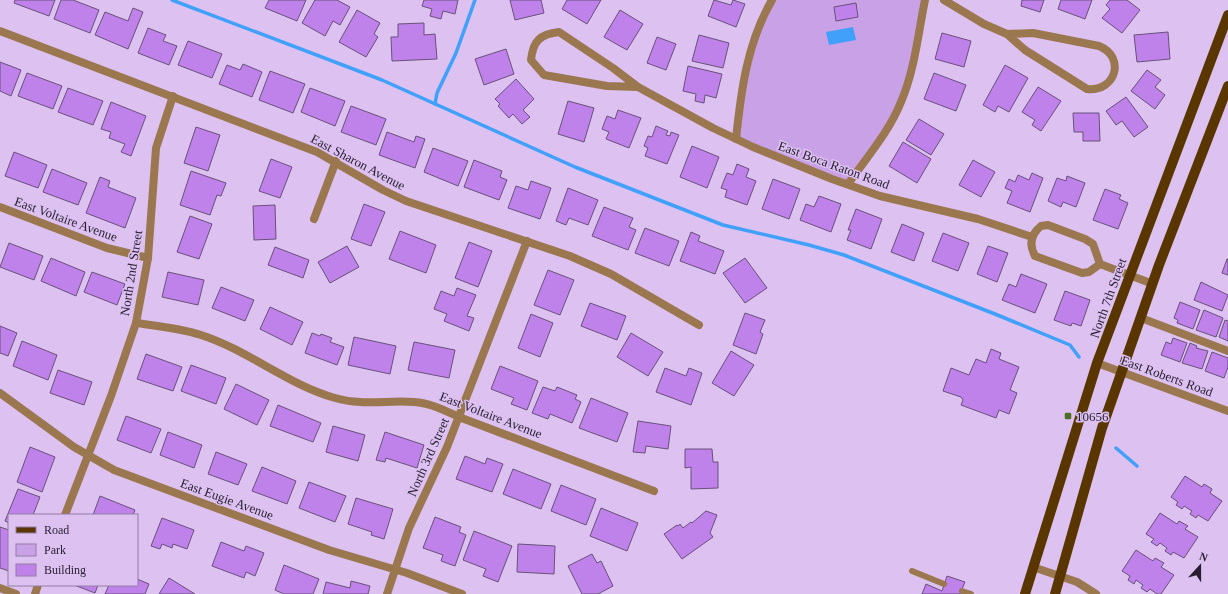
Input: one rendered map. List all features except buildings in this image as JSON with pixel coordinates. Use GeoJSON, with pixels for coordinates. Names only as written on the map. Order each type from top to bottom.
{"type":"FeatureCollection","features":[{"type":"Feature","properties":{"kind":"main road","name":"North 7th Street"},"geometry":{"type":"LineString","coordinates":[[1025,594],[1097,363],[1130,275],[1224,38],[1228,15]]}},
{"type":"Feature","properties":{"kind":"main road"},"geometry":{"type":"LineString","coordinates":[[1055,594],[1091,463],[1122,371],[1153,284],[1228,86]]}},
{"type":"Feature","properties":{"kind":"street"},"geometry":{"type":"LineString","coordinates":[[736,139],[747,59],[758,27],[772,0]]}},
{"type":"Feature","properties":{"kind":"street"},"geometry":{"type":"LineString","coordinates":[[848,184],[888,129],[901,102],[913,63],[925,0]]}},
{"type":"Feature","properties":{"kind":"street"},"geometry":{"type":"LineString","coordinates":[[944,0],[984,24],[1007,34],[1025,50],[1087,88],[1096,90],[1104,87],[1114,74],[1115,66],[1113,56],[1107,49],[1099,46],[1033,33],[1007,34]]}},
{"type":"Feature","properties":{"kind":"street","name":"East Sharon Avenue"},"geometry":{"type":"LineString","coordinates":[[0,31],[317,152],[336,161],[383,190],[406,201],[570,256],[611,274],[699,325]]}},
{"type":"Feature","properties":{"kind":"street","name":"East Boca Raton Road"},"geometry":{"type":"LineString","coordinates":[[638,87],[607,86],[544,75],[531,60],[536,42],[542,36],[559,32],[613,68],[638,87],[736,139],[810,170],[880,196],[978,219],[1032,237]]}},
{"type":"Feature","properties":{"kind":"street","name":"North 2nd Street"},"geometry":{"type":"LineString","coordinates":[[65,514],[111,396],[136,323],[148,258],[156,148],[173,96]]}},
{"type":"Feature","properties":{"kind":"street"},"geometry":{"type":"LineString","coordinates":[[314,219],[336,161]]}},
{"type":"Feature","properties":{"kind":"street","name":"East Voltaire Avenue"},"geometry":{"type":"LineString","coordinates":[[0,207],[107,248],[148,258]]}},
{"type":"Feature","properties":{"kind":"street"},"geometry":{"type":"LineString","coordinates":[[1041,226],[1048,226],[1085,239],[1093,244],[1100,264],[1089,272],[1082,274],[1035,256],[1031,248],[1032,237],[1036,230],[1041,226]]}},
{"type":"Feature","properties":{"kind":"street","name":"North 3rd Street"},"geometry":{"type":"LineString","coordinates":[[387,594],[409,528],[447,447],[527,241]]}},
{"type":"Feature","properties":{"kind":"street"},"geometry":{"type":"LineString","coordinates":[[1100,264],[1153,284]]}},
{"type":"Feature","properties":{"kind":"street"},"geometry":{"type":"LineString","coordinates":[[1141,318],[1228,351]]}},
{"type":"Feature","properties":{"kind":"street","name":"East Voltaire Avenue"},"geometry":{"type":"LineString","coordinates":[[136,323],[174,328],[202,335],[231,348],[282,376],[335,398],[367,404],[413,402],[434,406],[459,417],[654,490]]}},
{"type":"Feature","properties":{"kind":"street","name":"East Roberts Road"},"geometry":{"type":"LineString","coordinates":[[1097,363],[1228,411]]}},
{"type":"Feature","properties":{"kind":"street","name":"East Eugie Avenue"},"geometry":{"type":"LineString","coordinates":[[0,393],[88,456],[114,470],[322,547],[395,569],[462,594]]}},
{"type":"Feature","properties":{"kind":"street"},"geometry":{"type":"LineString","coordinates":[[1033,567],[1077,582],[1096,594]]}},
{"type":"Feature","properties":{"kind":"street"},"geometry":{"type":"LineString","coordinates":[[0,588],[16,594]]}},
{"type":"Feature","properties":{"kind":"lane"},"geometry":{"type":"LineString","coordinates":[[912,571],[944,584]]}},
{"type":"Feature","properties":{"kind":"lane"},"geometry":{"type":"LineString","coordinates":[[962,591],[971,594]]}},
{"type":"Feature","properties":{"kind":"green space"},"geometry":{"type":"Polygon","coordinates":[[[772,0],[925,0],[901,102],[848,184],[736,139],[747,59],[772,0]]]}},
{"type":"Feature","properties":{"kind":"water"},"geometry":{"type":"Polygon","coordinates":[[[853,27],[856,40],[829,45],[826,32],[853,27]]]}},
{"type":"Feature","properties":{"kind":"waterway"},"geometry":{"type":"LineString","coordinates":[[172,0],[382,80],[575,167],[723,225],[809,245],[844,255],[995,314],[1070,345],[1079,357]]}},
{"type":"Feature","properties":{"kind":"waterway"},"geometry":{"type":"LineString","coordinates":[[435,104],[437,93],[456,53],[475,0]]}},
{"type":"Feature","properties":{"kind":"waterway"},"geometry":{"type":"LineString","coordinates":[[1116,448],[1137,466]]}},
{"type":"Feature","properties":{"kind":"place","name":"10656"},"geometry":{"type":"Point","coordinates":[1068,416]}}]}
